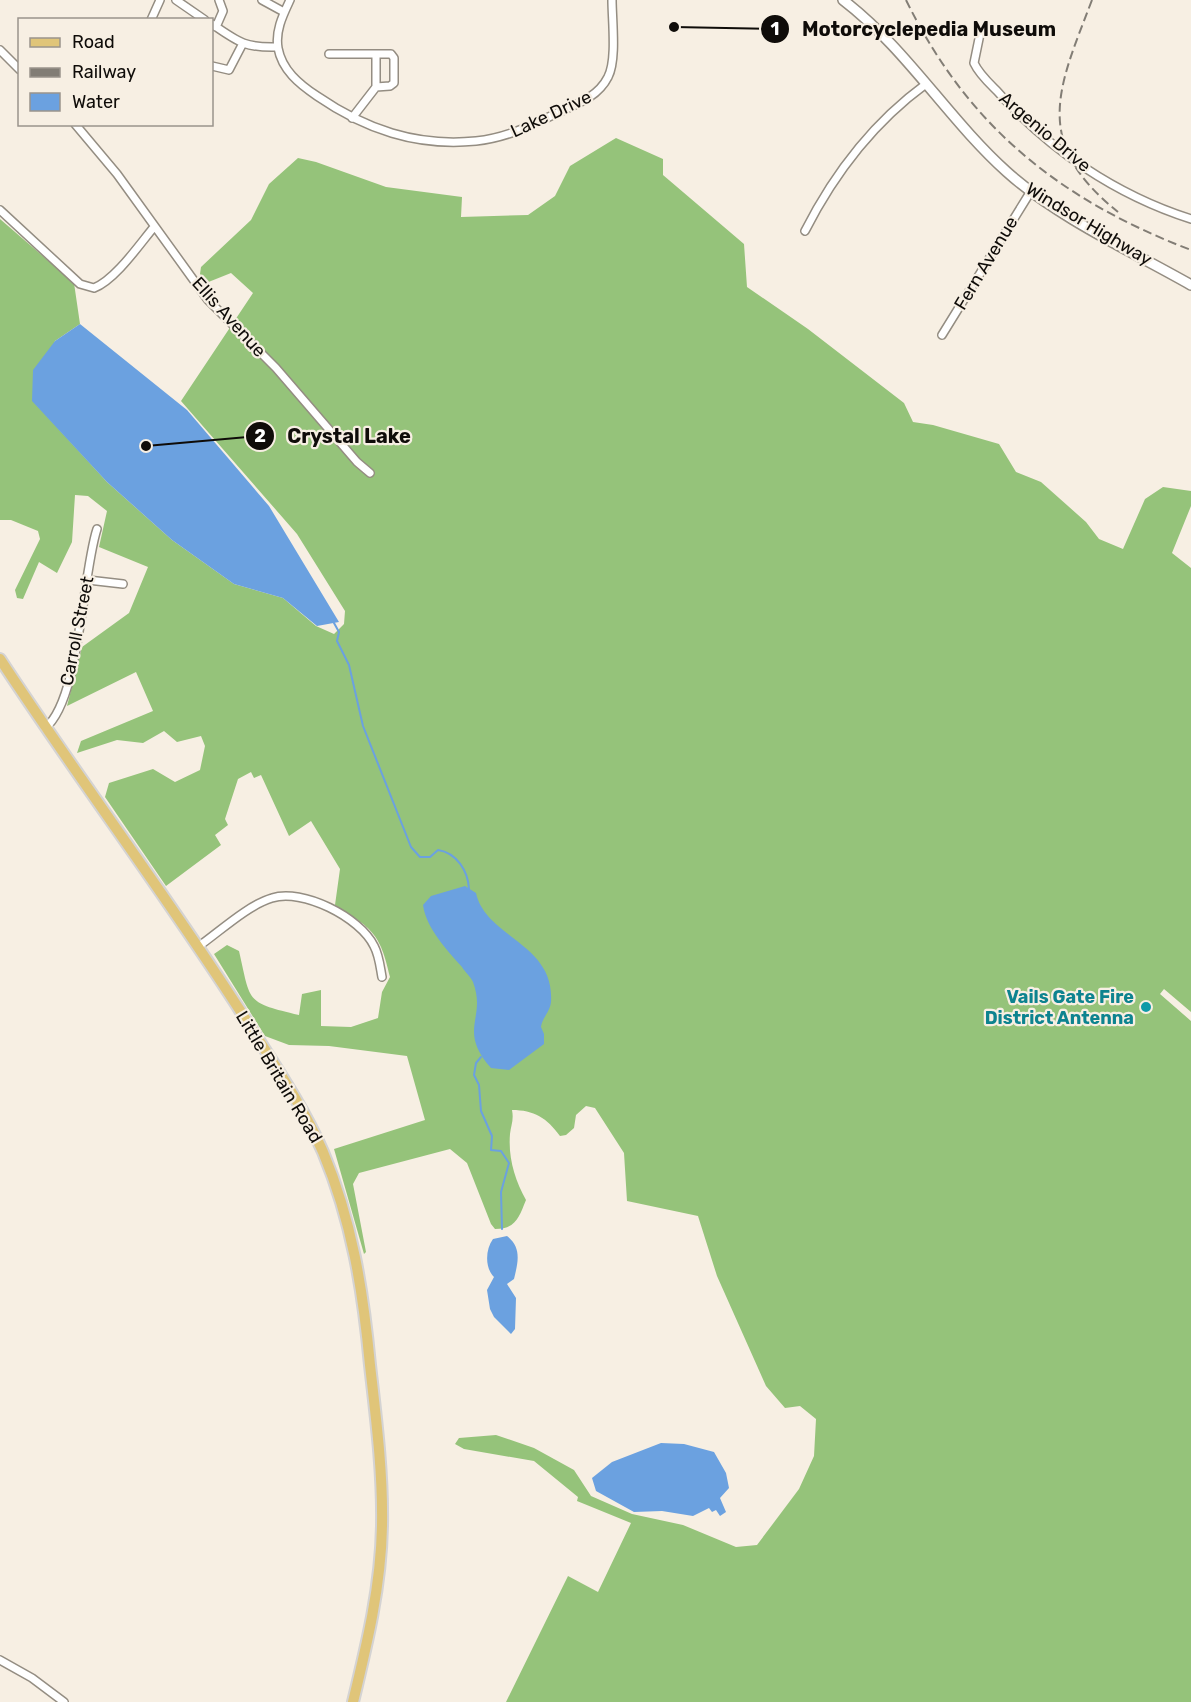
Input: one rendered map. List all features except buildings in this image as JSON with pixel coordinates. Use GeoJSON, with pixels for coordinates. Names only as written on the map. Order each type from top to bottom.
{"type":"FeatureCollection","features":[{"type":"Feature","properties":{"kind":"main road","name":"Windsor Highway"},"geometry":{"type":"LineString","coordinates":[[843,0],[878,30],[952,117],[987,153],[1031,191],[1191,285]]}},
{"type":"Feature","properties":{"kind":"main road","name":"Little Britain Road"},"geometry":{"type":"LineString","coordinates":[[0,659],[45,728],[199,946],[280,1074],[318,1141],[339,1192],[358,1264],[378,1438],[382,1527],[373,1616],[353,1702]]}},
{"type":"Feature","properties":{"kind":"street"},"geometry":{"type":"LineString","coordinates":[[152,18],[160,0]]}},
{"type":"Feature","properties":{"kind":"street"},"geometry":{"type":"LineString","coordinates":[[176,0],[202,18]]}},
{"type":"Feature","properties":{"kind":"street"},"geometry":{"type":"LineString","coordinates":[[219,0],[223,11],[214,26],[242,45],[277,47],[277,34],[290,0]]}},
{"type":"Feature","properties":{"kind":"street"},"geometry":{"type":"LineString","coordinates":[[262,0],[284,12]]}},
{"type":"Feature","properties":{"kind":"street","name":"Lake Drive"},"geometry":{"type":"LineString","coordinates":[[277,47],[280,58],[295,80],[352,118],[392,134],[417,140],[475,141],[518,132],[583,101],[604,84],[612,64],[612,0]]}},
{"type":"Feature","properties":{"kind":"street","name":"Argenio Drive"},"geometry":{"type":"LineString","coordinates":[[981,29],[974,63],[1009,105],[1070,158],[1107,182],[1137,200],[1191,219]]}},
{"type":"Feature","properties":{"kind":"street"},"geometry":{"type":"LineString","coordinates":[[213,66],[229,70],[242,45]]}},
{"type":"Feature","properties":{"kind":"street"},"geometry":{"type":"LineString","coordinates":[[0,50],[18,68]]}},
{"type":"Feature","properties":{"kind":"street"},"geometry":{"type":"LineString","coordinates":[[329,54],[391,54],[394,58],[394,83],[390,86],[376,87]]}},
{"type":"Feature","properties":{"kind":"street"},"geometry":{"type":"LineString","coordinates":[[352,118],[376,87],[376,54]]}},
{"type":"Feature","properties":{"kind":"street"},"geometry":{"type":"LineString","coordinates":[[805,231],[827,189],[845,163],[902,103],[926,84]]}},
{"type":"Feature","properties":{"kind":"street","name":"Ellis Avenue"},"geometry":{"type":"LineString","coordinates":[[77,126],[104,157],[208,300],[276,368],[357,462],[370,473]]}},
{"type":"Feature","properties":{"kind":"street","name":"Fern Avenue"},"geometry":{"type":"LineString","coordinates":[[942,335],[1031,191]]}},
{"type":"Feature","properties":{"kind":"street"},"geometry":{"type":"LineString","coordinates":[[0,210],[87,287],[100,286],[154,227]]}},
{"type":"Feature","properties":{"kind":"street","name":"Carroll Street"},"geometry":{"type":"LineString","coordinates":[[45,728],[57,717],[63,700],[97,529]]}},
{"type":"Feature","properties":{"kind":"street"},"geometry":{"type":"LineString","coordinates":[[88,580],[123,585]]}},
{"type":"Feature","properties":{"kind":"street"},"geometry":{"type":"LineString","coordinates":[[199,946],[269,899],[298,895],[316,901],[367,935],[379,958],[382,977]]}},
{"type":"Feature","properties":{"kind":"street"},"geometry":{"type":"LineString","coordinates":[[0,1660],[32,1678],[64,1702]]}},
{"type":"Feature","properties":{"kind":"green space"},"geometry":{"type":"Polygon","coordinates":[[[616,138],[663,159],[663,175],[744,244],[747,287],[808,329],[904,403],[913,422],[933,425],[999,444],[1016,472],[1041,482],[1086,522],[1099,539],[1123,549],[1145,499],[1163,487],[1191,491],[1191,506],[1172,553],[1191,568],[1191,1012],[1164,989],[1160,994],[1191,1021],[1191,1702],[506,1702],[568,1576],[598,1592],[631,1523],[577,1501],[578,1497],[534,1461],[464,1449],[455,1444],[459,1438],[496,1435],[534,1448],[574,1470],[591,1496],[632,1514],[683,1525],[736,1547],[757,1545],[799,1489],[814,1456],[816,1419],[800,1406],[785,1408],[766,1386],[717,1276],[698,1216],[627,1201],[624,1153],[595,1108],[586,1106],[576,1115],[574,1128],[566,1135],[560,1136],[539,1116],[512,1110],[511,1160],[526,1200],[516,1221],[508,1227],[495,1229],[491,1224],[467,1163],[450,1149],[359,1173],[353,1184],[366,1252],[364,1254],[334,1149],[425,1120],[407,1056],[329,1046],[289,1045],[265,1036],[214,954],[227,945],[239,951],[249,991],[259,1003],[269,1007],[299,1015],[302,994],[321,990],[321,1026],[351,1027],[378,1018],[382,992],[390,977],[382,950],[373,933],[335,905],[340,869],[311,821],[289,836],[261,775],[254,778],[251,772],[238,779],[225,819],[228,825],[215,835],[221,845],[166,886],[105,797],[109,783],[153,769],[175,782],[200,770],[205,746],[201,736],[177,742],[164,731],[143,743],[117,740],[77,753],[81,741],[153,711],[136,672],[67,706],[82,647],[129,613],[148,567],[99,547],[107,511],[88,496],[75,495],[72,542],[57,573],[39,562],[23,599],[17,598],[15,590],[40,539],[38,531],[11,520],[0,520],[0,219],[74,283],[80,324],[55,341],[33,401],[107,482],[172,540],[234,584],[283,598],[316,626],[334,634],[344,624],[345,611],[297,534],[181,401],[253,293],[231,273],[206,283],[200,274],[201,267],[251,220],[269,184],[298,158],[316,162],[386,187],[462,197],[461,217],[528,215],[555,196],[570,166],[616,138]]]}},
{"type":"Feature","properties":{"kind":"water"},"geometry":{"type":"Polygon","coordinates":[[[80,324],[187,410],[269,506],[339,622],[317,626],[283,598],[234,584],[172,540],[107,482],[32,401],[33,370],[55,341],[80,324]]]}},
{"type":"Feature","properties":{"kind":"water"},"geometry":{"type":"Polygon","coordinates":[[[465,886],[476,893],[482,908],[492,921],[532,953],[542,966],[549,982],[551,1002],[541,1027],[544,1044],[509,1070],[491,1068],[481,1055],[474,1033],[477,1006],[473,982],[438,938],[425,914],[423,905],[431,896],[465,886]]]}},
{"type":"Feature","properties":{"kind":"water"},"geometry":{"type":"Polygon","coordinates":[[[507,1236],[515,1245],[518,1256],[514,1279],[507,1284],[516,1298],[515,1329],[511,1334],[494,1317],[490,1309],[487,1290],[494,1277],[487,1259],[489,1248],[493,1239],[507,1236]]]}},
{"type":"Feature","properties":{"kind":"water"},"geometry":{"type":"Polygon","coordinates":[[[661,1443],[684,1444],[714,1452],[726,1473],[729,1488],[720,1498],[726,1512],[720,1516],[716,1510],[712,1512],[709,1508],[693,1516],[662,1511],[634,1512],[596,1491],[592,1478],[612,1462],[661,1443]]]}},
{"type":"Feature","properties":{"kind":"waterway"},"geometry":{"type":"LineString","coordinates":[[334,623],[339,632],[337,641],[349,665],[363,726],[411,847],[420,857],[430,857],[438,850],[451,855],[464,870],[469,889]]}},
{"type":"Feature","properties":{"kind":"waterway"},"geometry":{"type":"LineString","coordinates":[[481,1057],[476,1063],[474,1075],[479,1085],[481,1111],[492,1136],[491,1150],[501,1151],[509,1163],[501,1192],[502,1229]]}},
{"type":"Feature","properties":{"kind":"railway"},"geometry":{"type":"LineString","coordinates":[[906,0],[931,45],[958,86],[989,122],[1023,154],[1100,208],[1191,250]]}},
{"type":"Feature","properties":{"kind":"railway"},"geometry":{"type":"LineString","coordinates":[[1092,0],[1069,61],[1062,88],[1060,113],[1063,138],[1072,162],[1091,186],[1118,212]]}},
{"type":"Feature","properties":{"kind":"place","name":"Motorcyclepedia Museum"},"geometry":{"type":"Point","coordinates":[674,27]}},
{"type":"Feature","properties":{"kind":"place","name":"Crystal Lake"},"geometry":{"type":"Point","coordinates":[146,446]}},
{"type":"Feature","properties":{"kind":"place","name":"Vails Gate Fire District Antenna"},"geometry":{"type":"Point","coordinates":[1146,1007]}}]}
